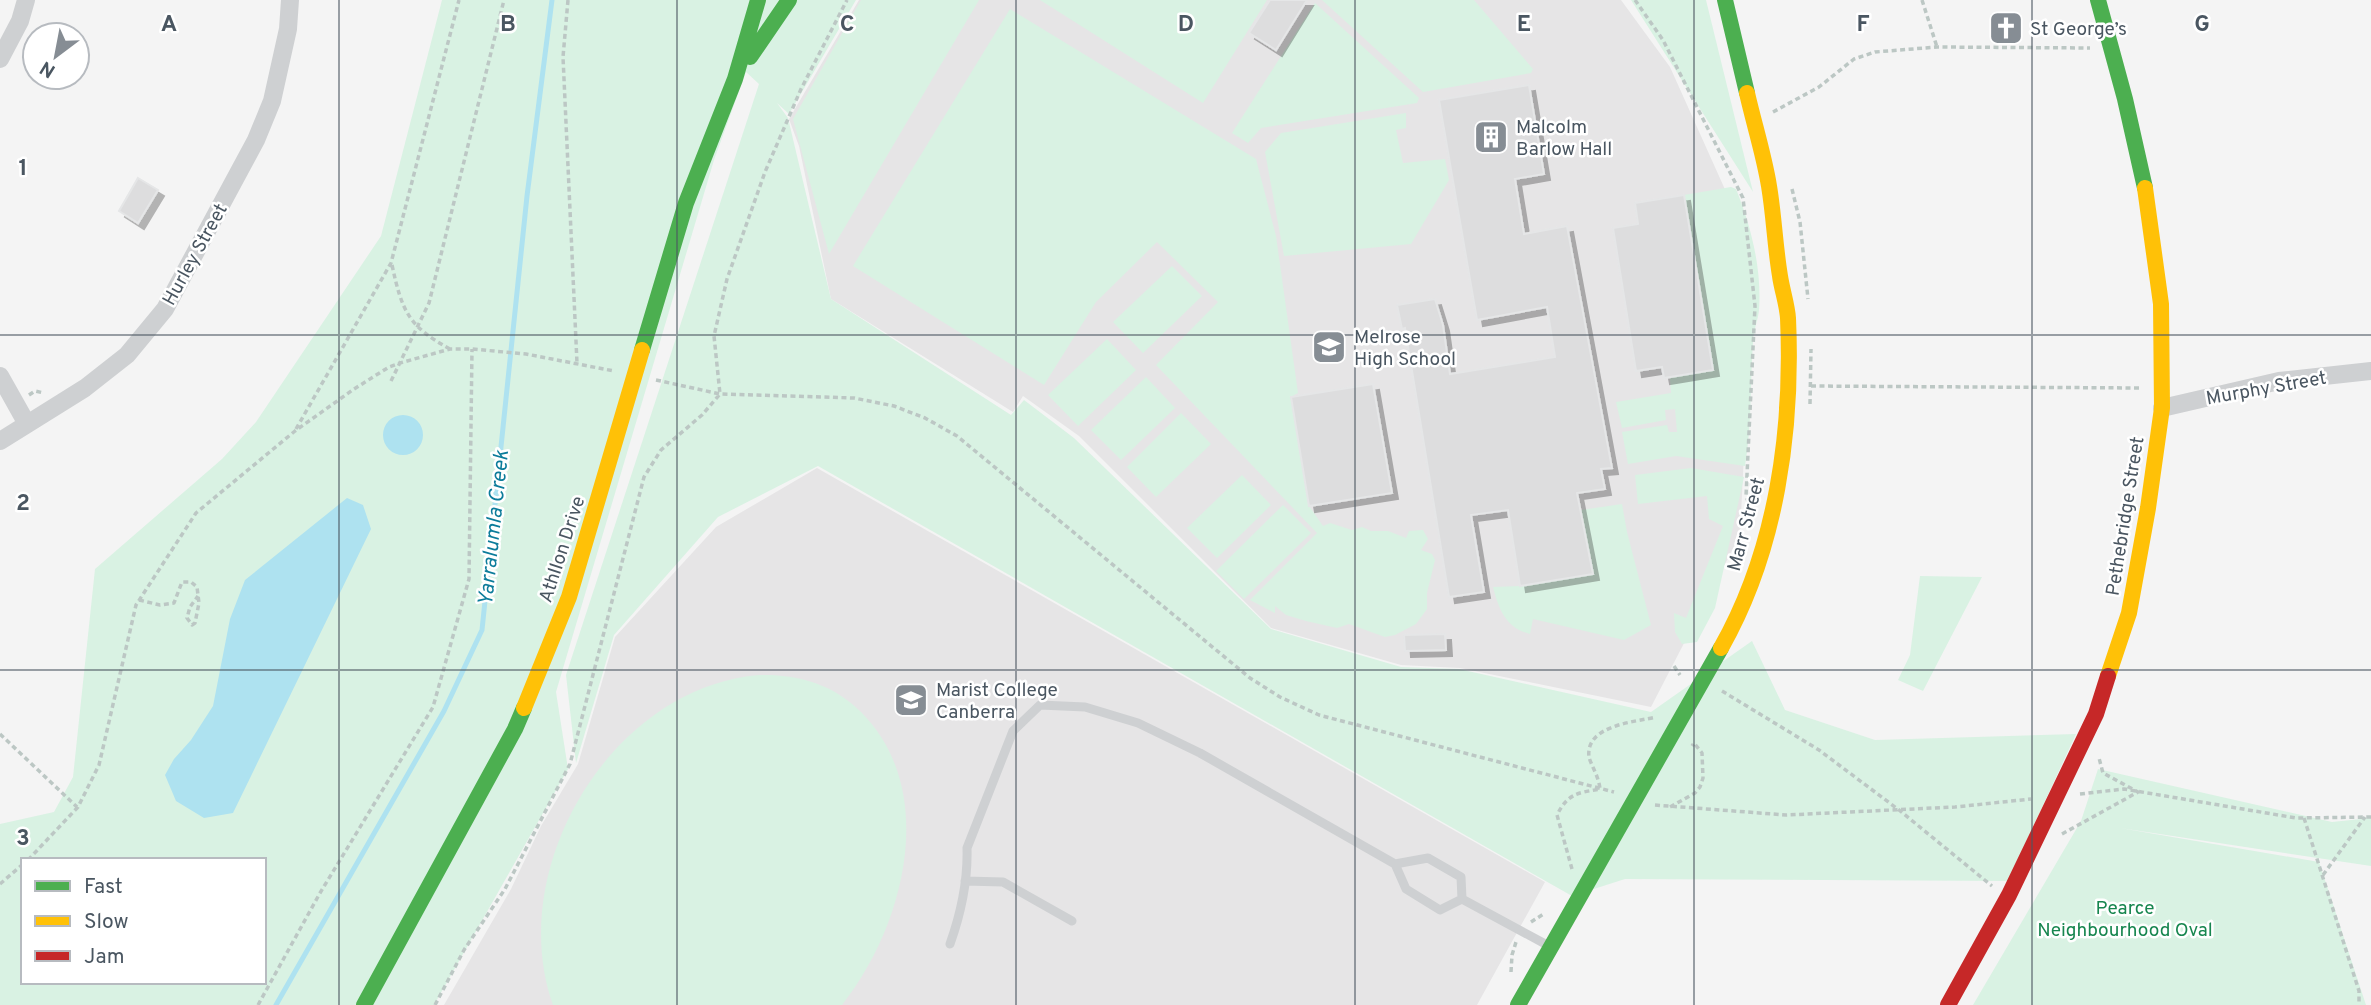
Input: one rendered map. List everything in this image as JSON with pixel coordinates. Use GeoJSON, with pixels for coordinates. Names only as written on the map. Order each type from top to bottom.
{"type":"FeatureCollection","features":[{"type":"Feature","properties":{"kind":"street"},"geometry":{"type":"LineString","coordinates":[[0,59],[20,21],[26,0]]}},
{"type":"Feature","properties":{"kind":"street","name":"Hurley Street"},"geometry":{"type":"LineString","coordinates":[[0,441],[85,388],[127,355],[165,309],[262,127],[272,101],[288,29],[290,0]]}},
{"type":"Feature","properties":{"kind":"street","name":"Athllon Drive"},"geometry":{"type":"LineString","coordinates":[[364,1005],[515,729],[544,663],[569,597],[686,203],[734,79],[758,0]]}},
{"type":"Feature","properties":{"kind":"street","name":"Athllon Drive"},"geometry":{"type":"LineString","coordinates":[[734,79],[789,0]]}},
{"type":"Feature","properties":{"kind":"street","name":"Marr Street"},"geometry":{"type":"LineString","coordinates":[[1518,1005],[1737,620],[1761,555],[1779,481],[1787,406],[1788,314],[1780,278],[1769,186],[1725,0]]}},
{"type":"Feature","properties":{"kind":"street","name":"Pethebridge Street"},"geometry":{"type":"LineString","coordinates":[[1948,1005],[1981,948],[2049,813],[2067,790],[2096,714],[2129,613],[2148,508],[2162,408],[2161,304],[2148,202],[2125,99],[2098,0]]}},
{"type":"Feature","properties":{"kind":"street","name":"Murphy Street"},"geometry":{"type":"LineString","coordinates":[[2162,408],[2279,380],[2371,371]]}},
{"type":"Feature","properties":{"kind":"street"},"geometry":{"type":"LineString","coordinates":[[0,376],[27,424]]}},
{"type":"Feature","properties":{"kind":"lane"},"geometry":{"type":"LineString","coordinates":[[950,944],[962,911],[967,848],[1013,731],[1040,705],[1085,707],[1138,723],[1200,753],[1395,864],[1406,889],[1440,910],[1462,899]]}},
{"type":"Feature","properties":{"kind":"lane"},"geometry":{"type":"LineString","coordinates":[[1395,864],[1428,858],[1461,877],[1462,899]]}},
{"type":"Feature","properties":{"kind":"lane"},"geometry":{"type":"LineString","coordinates":[[965,881],[1003,882],[1072,921]]}},
{"type":"Feature","properties":{"kind":"lane"},"geometry":{"type":"LineString","coordinates":[[1462,899],[1551,947]]}},
{"type":"Feature","properties":{"kind":"path"},"geometry":{"type":"LineString","coordinates":[[295,431],[391,263],[459,0]]}},
{"type":"Feature","properties":{"kind":"path"},"geometry":{"type":"LineString","coordinates":[[391,381],[429,303],[503,0]]}},
{"type":"Feature","properties":{"kind":"path"},"geometry":{"type":"LineString","coordinates":[[568,0],[563,57],[577,363]]}},
{"type":"Feature","properties":{"kind":"path"},"geometry":{"type":"LineString","coordinates":[[435,1005],[464,950],[505,889],[570,764],[644,477],[661,450],[702,415],[720,394],[714,336],[727,279],[765,172],[801,89],[847,0]]}},
{"type":"Feature","properties":{"kind":"path"},"geometry":{"type":"LineString","coordinates":[[1635,0],[1663,40],[1743,198],[1755,306],[1746,496],[1751,509],[1749,518]]}},
{"type":"Feature","properties":{"kind":"path"},"geometry":{"type":"LineString","coordinates":[[1922,0],[1937,47]]}},
{"type":"Feature","properties":{"kind":"path"},"geometry":{"type":"LineString","coordinates":[[1773,112],[1819,87],[1854,59],[1875,52],[1937,47],[2111,48]]}},
{"type":"Feature","properties":{"kind":"path"},"geometry":{"type":"LineString","coordinates":[[391,263],[398,295],[411,321],[417,328],[450,349]]}},
{"type":"Feature","properties":{"kind":"path"},"geometry":{"type":"LineString","coordinates":[[30,858],[78,807],[99,765],[136,605],[196,513],[295,431],[389,367],[450,349],[526,354]]}},
{"type":"Feature","properties":{"kind":"path"},"geometry":{"type":"LineString","coordinates":[[258,1005],[320,893],[433,707],[469,579],[472,349]]}},
{"type":"Feature","properties":{"kind":"path"},"geometry":{"type":"LineString","coordinates":[[1811,386],[2163,388]]}},
{"type":"Feature","properties":{"kind":"path"},"geometry":{"type":"LineString","coordinates":[[2141,401],[2143,388]]}},
{"type":"Feature","properties":{"kind":"path"},"geometry":{"type":"LineString","coordinates":[[16,403],[35,391],[44,393]]}},
{"type":"Feature","properties":{"kind":"path"},"geometry":{"type":"LineString","coordinates":[[720,394],[854,398],[894,406],[925,418],[957,436],[1250,678],[1280,696],[1319,715],[1622,795]]}},
{"type":"Feature","properties":{"kind":"path"},"geometry":{"type":"LineString","coordinates":[[139,600],[160,605],[174,603],[179,586],[187,581],[197,587],[198,596],[195,623],[192,625],[187,618],[190,607],[198,596]]}},
{"type":"Feature","properties":{"kind":"path"},"geometry":{"type":"LineString","coordinates":[[1674,666],[1681,677],[1686,668]]}},
{"type":"Feature","properties":{"kind":"path"},"geometry":{"type":"LineString","coordinates":[[1722,691],[1819,750],[1899,810],[1993,887]]}},
{"type":"Feature","properties":{"kind":"path"},"geometry":{"type":"LineString","coordinates":[[1601,789],[1598,775],[1589,757],[1591,743],[1597,735],[1612,727],[1658,717],[1653,726]]}},
{"type":"Feature","properties":{"kind":"path"},"geometry":{"type":"LineString","coordinates":[[0,734],[78,807]]}},
{"type":"Feature","properties":{"kind":"path"},"geometry":{"type":"LineString","coordinates":[[1669,808],[1695,793],[1700,787],[1703,778],[1702,753],[1694,743],[1688,753]]}},
{"type":"Feature","properties":{"kind":"path"},"geometry":{"type":"LineString","coordinates":[[2103,774],[2138,792]]}},
{"type":"Feature","properties":{"kind":"path"},"geometry":{"type":"LineString","coordinates":[[1572,871],[1557,815],[1564,801],[1578,793],[1601,789]]}},
{"type":"Feature","properties":{"kind":"path"},"geometry":{"type":"LineString","coordinates":[[2067,790],[2124,789],[2304,818],[2371,817]]}},
{"type":"Feature","properties":{"kind":"path"},"geometry":{"type":"LineString","coordinates":[[2060,826],[2056,837],[2138,792]]}},
{"type":"Feature","properties":{"kind":"path"},"geometry":{"type":"LineString","coordinates":[[1648,803],[1669,808],[1786,815],[1899,810],[2033,799]]}},
{"type":"Feature","properties":{"kind":"path"},"geometry":{"type":"LineString","coordinates":[[2323,875],[2365,817]]}},
{"type":"Feature","properties":{"kind":"path"},"geometry":{"type":"LineString","coordinates":[[2304,818],[2359,991],[2359,1005]]}},
{"type":"Feature","properties":{"kind":"path"},"geometry":{"type":"LineString","coordinates":[[0,884],[21,866]]}},
{"type":"Feature","properties":{"kind":"shaded area","name":"Melrose High School"},"geometry":{"type":"Polygon","coordinates":[[[859,0],[1621,0],[1670,67],[1754,254],[1740,535],[1651,707],[1460,668],[1401,665],[1271,628],[1079,436],[1023,396],[1013,412],[831,299],[799,146],[789,119],[859,0]]]}},
{"type":"Feature","properties":{"kind":"shaded area","name":"Marist College Canberra"},"geometry":{"type":"Polygon","coordinates":[[[817,468],[1545,882],[1477,1005],[444,1005],[511,889],[541,826],[578,764],[615,637],[716,527],[817,468]]]}},
{"type":"Feature","properties":{"kind":"green space"},"geometry":{"type":"Polygon","coordinates":[[[442,0],[856,0],[789,114],[777,103],[788,118],[831,299],[1011,415],[1024,400],[1074,438],[1271,629],[1401,667],[1459,669],[1651,712],[1752,641],[1785,710],[1875,740],[2076,734],[2008,881],[1625,879],[1572,896],[818,466],[718,517],[614,635],[576,763],[566,675],[759,84],[746,72],[714,160],[556,692],[568,769],[434,1005],[0,1005],[0,824],[54,812],[73,777],[95,569],[222,459],[256,422],[381,236],[442,0]]]}},
{"type":"Feature","properties":{"kind":"green space"},"geometry":{"type":"Polygon","coordinates":[[[861,0],[979,0],[829,254],[793,119],[861,0]]]}},
{"type":"Feature","properties":{"kind":"green space"},"geometry":{"type":"Polygon","coordinates":[[[1040,0],[1267,0],[1203,103],[1040,0]]]}},
{"type":"Feature","properties":{"kind":"green space"},"geometry":{"type":"Polygon","coordinates":[[[1322,0],[1474,0],[1533,69],[1531,73],[1423,92],[1322,0]]]}},
{"type":"Feature","properties":{"kind":"green space"},"geometry":{"type":"Polygon","coordinates":[[[1631,0],[1706,0],[1753,192],[1631,0]]]}},
{"type":"Feature","properties":{"kind":"green space"},"geometry":{"type":"Polygon","coordinates":[[[1315,3],[1419,98],[1417,103],[1261,128],[1248,143],[1232,133],[1315,3]]]}},
{"type":"Feature","properties":{"kind":"green space"},"geometry":{"type":"Polygon","coordinates":[[[1010,9],[1256,159],[1276,236],[1298,393],[1291,397],[1309,506],[1323,526],[1330,523],[1352,530],[1362,527],[1371,531],[1388,531],[1406,538],[1409,531],[1423,530],[1428,539],[1421,550],[1432,554],[1435,560],[1427,593],[1427,609],[1416,624],[1385,637],[1349,624],[1337,628],[1306,621],[1286,615],[1275,606],[1275,613],[1250,600],[1317,533],[1156,365],[1218,302],[1157,242],[1096,302],[1044,385],[853,266],[1010,9]]]}},
{"type":"Feature","properties":{"kind":"green space"},"geometry":{"type":"Polygon","coordinates":[[[1406,113],[1406,128],[1396,130],[1403,163],[1445,159],[1449,180],[1411,244],[1284,256],[1265,152],[1281,133],[1406,113]]]}},
{"type":"Feature","properties":{"kind":"green space"},"geometry":{"type":"Polygon","coordinates":[[[1731,187],[1736,189],[1746,218],[1759,279],[1759,310],[1753,338],[1750,420],[1745,466],[1676,456],[1628,464],[1622,432],[1667,425],[1669,432],[1677,432],[1675,409],[1665,410],[1666,420],[1622,428],[1616,402],[1671,393],[1670,377],[1713,370],[1684,195],[1731,187]]]}},
{"type":"Feature","properties":{"kind":"green space"},"geometry":{"type":"Polygon","coordinates":[[[1172,266],[1202,296],[1143,353],[1113,322],[1172,266]]]}},
{"type":"Feature","properties":{"kind":"green space"},"geometry":{"type":"Polygon","coordinates":[[[1107,339],[1136,370],[1078,426],[1048,395],[1107,339]]]}},
{"type":"Feature","properties":{"kind":"green space"},"geometry":{"type":"Polygon","coordinates":[[[1146,377],[1175,408],[1121,460],[1091,430],[1146,377]]]}},
{"type":"Feature","properties":{"kind":"green space"},"geometry":{"type":"Polygon","coordinates":[[[1181,413],[1211,444],[1156,497],[1127,467],[1181,413]]]}},
{"type":"Feature","properties":{"kind":"green space"},"geometry":{"type":"Polygon","coordinates":[[[1691,468],[1744,477],[1715,608],[1697,642],[1682,644],[1675,632],[1674,613],[1686,618],[1723,526],[1709,519],[1707,496],[1638,504],[1635,475],[1691,468]]]}},
{"type":"Feature","properties":{"kind":"green space"},"geometry":{"type":"Polygon","coordinates":[[[1242,475],[1271,505],[1217,558],[1187,528],[1242,475]]]}},
{"type":"Feature","properties":{"kind":"green space"},"geometry":{"type":"Polygon","coordinates":[[[1622,504],[1651,625],[1624,640],[1533,619],[1530,634],[1509,623],[1493,587],[1520,586],[1593,574],[1581,510],[1622,504]]]}},
{"type":"Feature","properties":{"kind":"green space"},"geometry":{"type":"Polygon","coordinates":[[[1283,505],[1311,533],[1244,599],[1216,571],[1283,505]]]}},
{"type":"Feature","properties":{"kind":"green space"},"geometry":{"type":"Polygon","coordinates":[[[1920,576],[1982,577],[1923,691],[1898,680],[1910,655],[1920,576]]]}},
{"type":"Feature","properties":{"kind":"green space"},"geometry":{"type":"Polygon","coordinates":[[[759,675],[801,679],[827,688],[850,702],[885,744],[900,780],[906,819],[904,859],[896,899],[882,937],[864,973],[842,1005],[553,1005],[542,952],[544,897],[558,844],[582,793],[616,749],[658,712],[706,687],[759,675]]]}},
{"type":"Feature","properties":{"kind":"green space","name":"Pearce Neighbourhood Oval"},"geometry":{"type":"Polygon","coordinates":[[[2098,769],[2332,822],[2371,818],[2371,866],[2120,828],[2319,862],[2366,1005],[1973,1005],[2081,821],[2098,769]]]}},
{"type":"Feature","properties":{"kind":"water"},"geometry":{"type":"Polygon","coordinates":[[[403,415],[411,416],[417,421],[422,427],[422,443],[417,449],[411,454],[403,455],[395,454],[389,449],[384,443],[383,435],[384,427],[389,421],[395,416],[403,415]]]}},
{"type":"Feature","properties":{"kind":"water"},"geometry":{"type":"Polygon","coordinates":[[[347,498],[363,505],[371,529],[233,813],[204,818],[176,801],[165,775],[213,706],[230,619],[245,580],[347,498]]]}},
{"type":"Feature","properties":{"kind":"building"},"geometry":{"type":"Polygon","coordinates":[[[1270,0],[1307,0],[1276,50],[1249,33],[1270,0]]]}},
{"type":"Feature","properties":{"kind":"building"},"geometry":{"type":"Polygon","coordinates":[[[1529,85],[1544,174],[1515,179],[1524,234],[1567,226],[1612,468],[1601,469],[1605,489],[1577,493],[1593,574],[1520,586],[1508,510],[1471,515],[1484,592],[1449,597],[1405,328],[1402,329],[1397,305],[1435,299],[1443,325],[1450,374],[1555,357],[1547,307],[1477,320],[1439,100],[1529,85]]]}},
{"type":"Feature","properties":{"kind":"building"},"geometry":{"type":"Polygon","coordinates":[[[138,178],[158,190],[138,223],[119,211],[138,178]]]}},
{"type":"Feature","properties":{"kind":"building"},"geometry":{"type":"Polygon","coordinates":[[[1684,195],[1713,370],[1664,378],[1662,367],[1636,371],[1613,228],[1638,224],[1635,203],[1684,195]]]}},
{"type":"Feature","properties":{"kind":"building"},"geometry":{"type":"Polygon","coordinates":[[[1373,384],[1392,493],[1309,506],[1291,397],[1373,384]]]}},
{"type":"Feature","properties":{"kind":"building"},"geometry":{"type":"Polygon","coordinates":[[[1445,634],[1446,650],[1405,651],[1404,635],[1445,634]]]}},
{"type":"Feature","properties":{"kind":"waterway","name":"Yarralumla Creek"},"geometry":{"type":"LineString","coordinates":[[276,1005],[444,711],[482,630],[527,196],[552,0]]}},
{"type":"Feature","properties":{"kind":"traffic: fast"},"geometry":{"type":"LineString","coordinates":[[642,350],[686,203],[735,79],[758,0]]}},
{"type":"Feature","properties":{"kind":"traffic: fast"},"geometry":{"type":"LineString","coordinates":[[750,57],[789,0]]}},
{"type":"Feature","properties":{"kind":"traffic: fast"},"geometry":{"type":"LineString","coordinates":[[1725,0],[1747,93]]}},
{"type":"Feature","properties":{"kind":"traffic: fast"},"geometry":{"type":"LineString","coordinates":[[2098,0],[2125,99],[2145,188]]}},
{"type":"Feature","properties":{"kind":"traffic: fast"},"geometry":{"type":"LineString","coordinates":[[1518,1005],[1721,648]]}},
{"type":"Feature","properties":{"kind":"traffic: fast"},"geometry":{"type":"LineString","coordinates":[[364,1005],[524,708]]}},
{"type":"Feature","properties":{"kind":"traffic: slow"},"geometry":{"type":"LineString","coordinates":[[1721,648],[1756,570],[1768,530],[1784,446],[1788,403],[1787,313],[1767,174],[1747,93]]}},
{"type":"Feature","properties":{"kind":"traffic: slow"},"geometry":{"type":"LineString","coordinates":[[2108,676],[2129,613],[2162,408],[2161,304],[2145,188]]}},
{"type":"Feature","properties":{"kind":"traffic: slow"},"geometry":{"type":"LineString","coordinates":[[524,708],[569,597],[642,350]]}},
{"type":"Feature","properties":{"kind":"traffic: jam"},"geometry":{"type":"LineString","coordinates":[[1948,1005],[2009,895],[2096,714],[2108,676]]}},
{"type":"Feature","properties":{"kind":"place","name":"St George’s"},"geometry":{"type":"Point","coordinates":[2006,28]}},
{"type":"Feature","properties":{"kind":"place","name":"Malcolm Barlow Hall"},"geometry":{"type":"Point","coordinates":[1491,137]}},
{"type":"Feature","properties":{"kind":"place","name":"Melrose High School"},"geometry":{"type":"Point","coordinates":[1329,347]}},
{"type":"Feature","properties":{"kind":"place","name":"Marist College Canberra"},"geometry":{"type":"Point","coordinates":[911,700]}}]}
